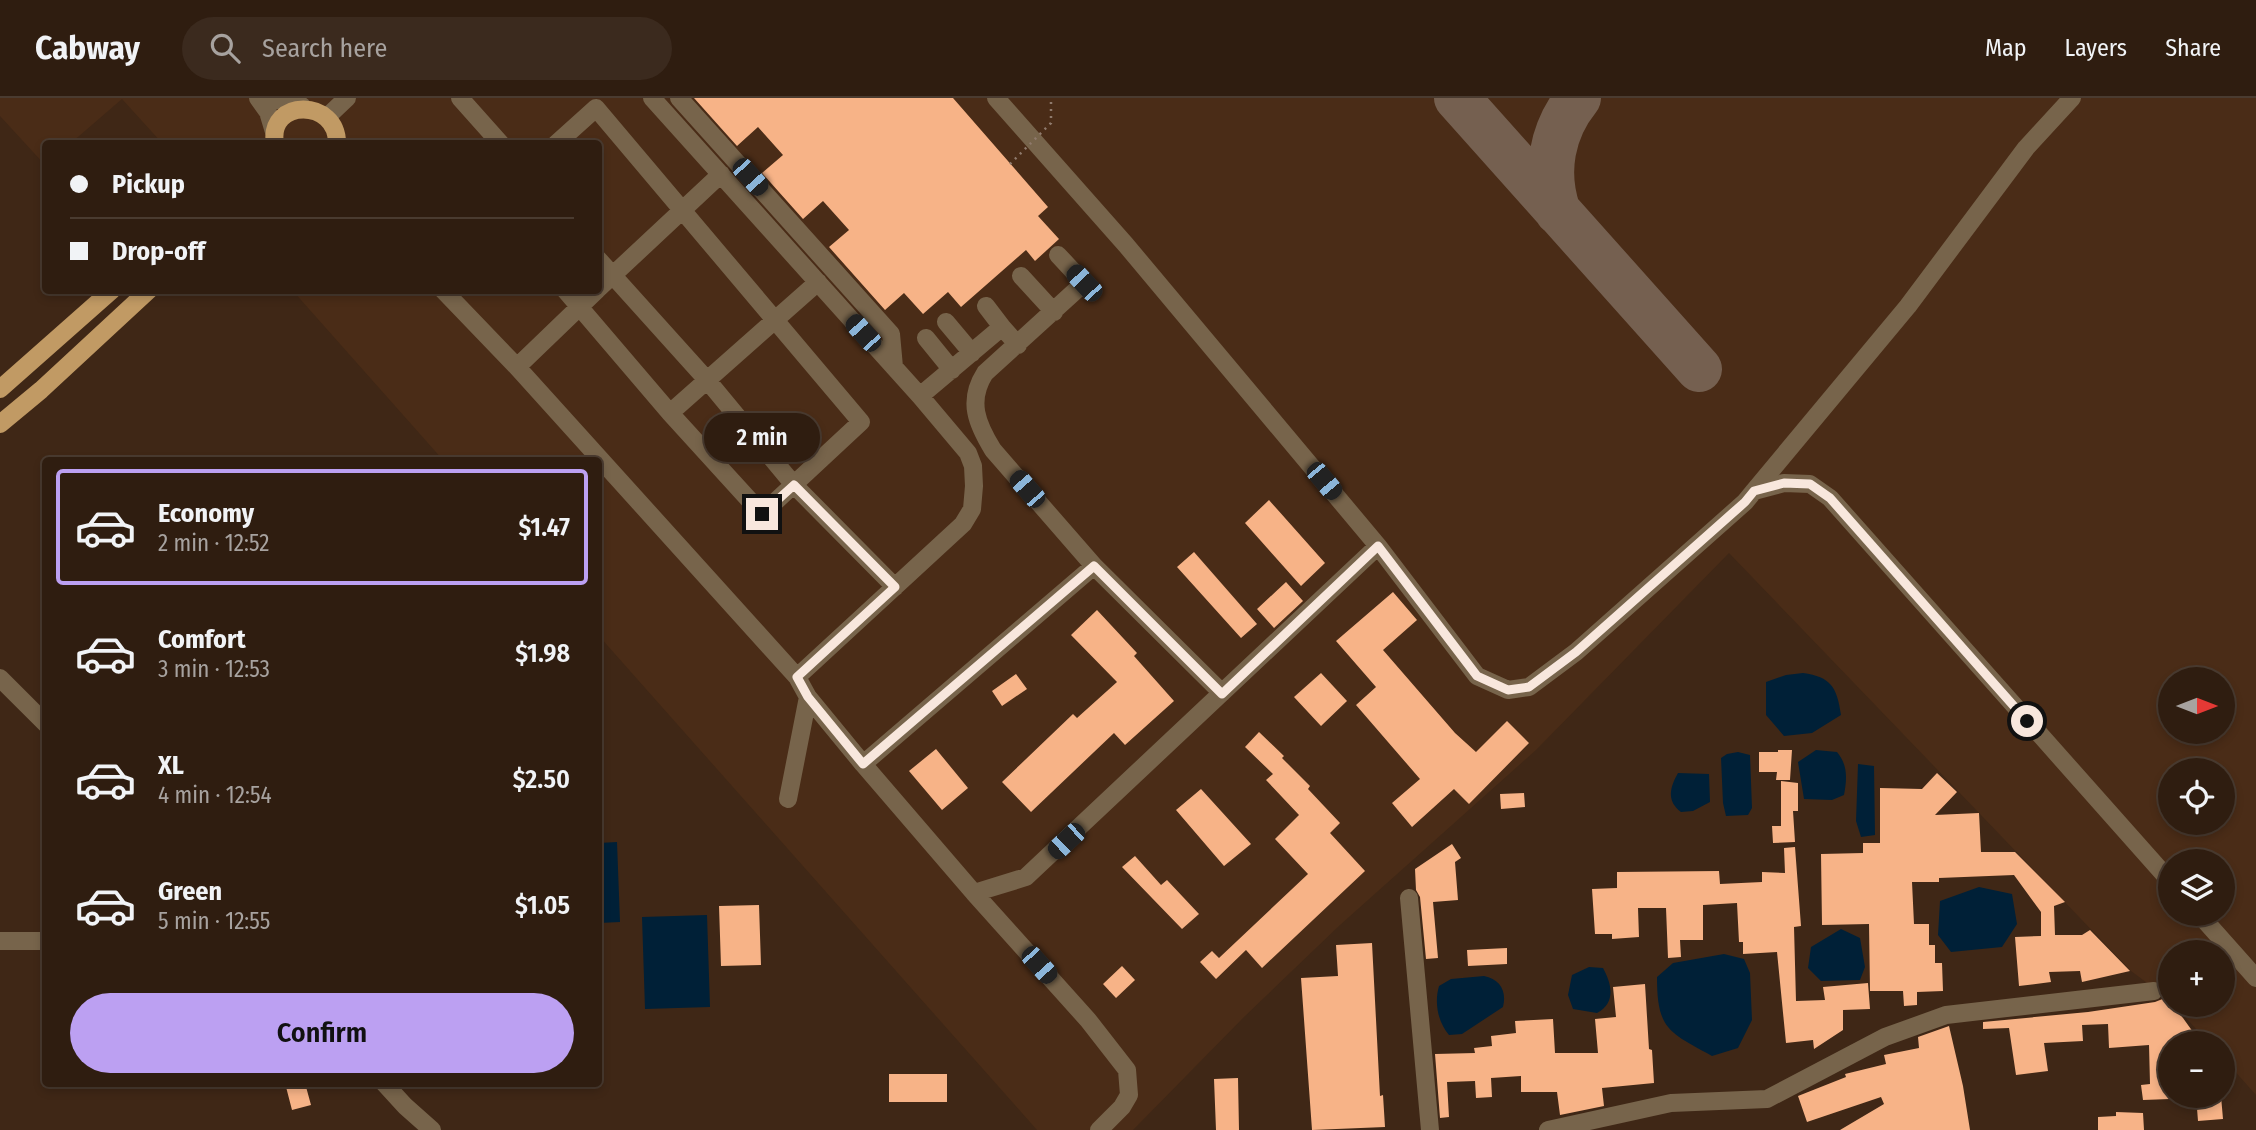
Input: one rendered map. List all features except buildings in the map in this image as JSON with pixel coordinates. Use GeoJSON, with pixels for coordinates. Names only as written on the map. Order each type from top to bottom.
{"type":"FeatureCollection","features":[{"type":"Feature","properties":{"kind":"main road"},"geometry":{"type":"LineString","coordinates":[[273,140],[284,115],[302,106],[321,110],[328,116],[337,133],[337,140]]}},
{"type":"Feature","properties":{"kind":"main road"},"geometry":{"type":"LineString","coordinates":[[0,389],[107,294]]}},
{"type":"Feature","properties":{"kind":"main road"},"geometry":{"type":"LineString","coordinates":[[0,424],[41,390],[145,294]]}},
{"type":"Feature","properties":{"kind":"street"},"geometry":{"type":"LineString","coordinates":[[258,98],[268,112],[273,140]]}},
{"type":"Feature","properties":{"kind":"street"},"geometry":{"type":"LineString","coordinates":[[272,98],[302,106]]}},
{"type":"Feature","properties":{"kind":"street"},"geometry":{"type":"LineString","coordinates":[[328,116],[347,98]]}},
{"type":"Feature","properties":{"kind":"street"},"geometry":{"type":"LineString","coordinates":[[460,98],[497,140]]}},
{"type":"Feature","properties":{"kind":"street"},"geometry":{"type":"LineString","coordinates":[[652,98],[920,396],[968,453],[973,466],[972,509],[962,524],[797,677]]}},
{"type":"Feature","properties":{"kind":"street"},"geometry":{"type":"LineString","coordinates":[[679,98],[891,334],[894,367]]}},
{"type":"Feature","properties":{"kind":"street"},"geometry":{"type":"LineString","coordinates":[[996,98],[1126,245],[1378,546],[1477,676],[1508,690],[1529,687],[1576,652],[1745,502],[1908,306],[2026,148],[2072,98]]}},
{"type":"Feature","properties":{"kind":"street"},"geometry":{"type":"LineString","coordinates":[[560,140],[596,108],[861,422],[762,514],[670,413],[568,294]]}},
{"type":"Feature","properties":{"kind":"street"},"geometry":{"type":"LineString","coordinates":[[602,286],[721,174]]}},
{"type":"Feature","properties":{"kind":"street"},"geometry":{"type":"LineString","coordinates":[[1058,255],[1084,283],[985,373],[976,387],[977,415],[982,433],[993,450],[1094,566],[1222,694]]}},
{"type":"Feature","properties":{"kind":"street"},"geometry":{"type":"LineString","coordinates":[[602,263],[707,380],[794,485],[895,587]]}},
{"type":"Feature","properties":{"kind":"street"},"geometry":{"type":"LineString","coordinates":[[1021,276],[1054,312]]}},
{"type":"Feature","properties":{"kind":"street"},"geometry":{"type":"LineString","coordinates":[[670,413],[818,282]]}},
{"type":"Feature","properties":{"kind":"street"},"geometry":{"type":"LineString","coordinates":[[447,294],[517,366],[599,457]]}},
{"type":"Feature","properties":{"kind":"street"},"geometry":{"type":"LineString","coordinates":[[517,366],[594,294]]}},
{"type":"Feature","properties":{"kind":"street"},"geometry":{"type":"LineString","coordinates":[[986,306],[1018,345]]}},
{"type":"Feature","properties":{"kind":"street"},"geometry":{"type":"LineString","coordinates":[[946,322],[972,353]]}},
{"type":"Feature","properties":{"kind":"street"},"geometry":{"type":"LineString","coordinates":[[920,396],[1002,327]]}},
{"type":"Feature","properties":{"kind":"street"},"geometry":{"type":"LineString","coordinates":[[926,338],[952,370]]}},
{"type":"Feature","properties":{"kind":"street"},"geometry":{"type":"LineString","coordinates":[[602,460],[797,677],[808,697],[863,764],[1088,1020],[1127,1070],[1129,1095],[1122,1107],[1099,1130]]}},
{"type":"Feature","properties":{"kind":"street"},"geometry":{"type":"LineString","coordinates":[[1754,491],[1784,483],[1810,484],[1830,498],[2158,867]]}},
{"type":"Feature","properties":{"kind":"street"},"geometry":{"type":"LineString","coordinates":[[974,893],[1026,877],[1378,546]]}},
{"type":"Feature","properties":{"kind":"street"},"geometry":{"type":"LineString","coordinates":[[863,764],[1094,566]]}},
{"type":"Feature","properties":{"kind":"street"},"geometry":{"type":"LineString","coordinates":[[0,678],[42,720]]}},
{"type":"Feature","properties":{"kind":"street"},"geometry":{"type":"LineString","coordinates":[[789,799],[808,697]]}},
{"type":"Feature","properties":{"kind":"street"},"geometry":{"type":"LineString","coordinates":[[1409,898],[1430,1130]]}},
{"type":"Feature","properties":{"kind":"street"},"geometry":{"type":"LineString","coordinates":[[2210,926],[2256,978]]}},
{"type":"Feature","properties":{"kind":"street"},"geometry":{"type":"LineString","coordinates":[[0,940],[42,941]]}},
{"type":"Feature","properties":{"kind":"street"},"geometry":{"type":"LineString","coordinates":[[1548,1130],[1671,1103],[1767,1099],[1885,1037],[1946,1015],[2154,991]]}},
{"type":"Feature","properties":{"kind":"street"},"geometry":{"type":"LineString","coordinates":[[388,1087],[432,1130]]}},
{"type":"Feature","properties":{"kind":"path"},"geometry":{"type":"LineString","coordinates":[[1010,164],[1051,123],[1051,98]]}},
{"type":"Feature","properties":{"kind":"shaded area"},"geometry":{"type":"Polygon","coordinates":[[[0,98],[2256,98],[2256,1095],[2235,1071],[2235,1031],[2198,1031],[2185,1017],[2235,1017],[2235,940],[2158,940],[2158,991],[2131,971],[1729,553],[1536,750],[1340,925],[1244,1017],[1133,1130],[1037,1130],[602,639],[602,457],[440,457],[296,294],[602,294],[602,140],[159,140],[122,99],[74,140],[42,140],[42,162],[0,116],[0,98]]]}},
{"type":"Feature","properties":{"kind":"water"},"geometry":{"type":"Polygon","coordinates":[[[1803,673],[1820,677],[1831,685],[1835,690],[1841,715],[1812,733],[1784,736],[1766,715],[1766,682],[1803,673]]]}},
{"type":"Feature","properties":{"kind":"water"},"geometry":{"type":"Polygon","coordinates":[[[1816,750],[1837,752],[1841,757],[1846,772],[1844,795],[1832,800],[1804,799],[1798,762],[1816,750]]]}},
{"type":"Feature","properties":{"kind":"water"},"geometry":{"type":"Polygon","coordinates":[[[1738,752],[1750,755],[1752,808],[1748,815],[1726,816],[1721,758],[1738,752]]]}},
{"type":"Feature","properties":{"kind":"water"},"geometry":{"type":"Polygon","coordinates":[[[1858,764],[1874,766],[1875,835],[1861,837],[1856,821],[1858,764]]]}},
{"type":"Feature","properties":{"kind":"water"},"geometry":{"type":"Polygon","coordinates":[[[1678,773],[1709,774],[1710,802],[1693,811],[1681,812],[1676,808],[1671,794],[1678,773]]]}},
{"type":"Feature","properties":{"kind":"water"},"geometry":{"type":"Polygon","coordinates":[[[617,842],[620,922],[602,923],[602,843],[617,842]]]}},
{"type":"Feature","properties":{"kind":"water"},"geometry":{"type":"Polygon","coordinates":[[[1979,887],[2012,894],[2017,924],[2002,947],[1951,952],[1938,935],[1940,901],[1979,887]]]}},
{"type":"Feature","properties":{"kind":"water"},"geometry":{"type":"Polygon","coordinates":[[[707,915],[710,1007],[645,1009],[642,917],[707,915]]]}},
{"type":"Feature","properties":{"kind":"water"},"geometry":{"type":"Polygon","coordinates":[[[1841,929],[1860,938],[1865,967],[1860,980],[1821,981],[1808,968],[1811,947],[1841,929]]]}},
{"type":"Feature","properties":{"kind":"water"},"geometry":{"type":"Polygon","coordinates":[[[1724,954],[1744,959],[1750,973],[1752,1020],[1738,1048],[1712,1056],[1685,1041],[1668,1027],[1660,1008],[1657,977],[1673,963],[1724,954]]]}},
{"type":"Feature","properties":{"kind":"water"},"geometry":{"type":"Polygon","coordinates":[[[1589,967],[1603,968],[1609,980],[1610,999],[1597,1013],[1573,1009],[1568,995],[1572,975],[1589,967]]]}},
{"type":"Feature","properties":{"kind":"water"},"geometry":{"type":"Polygon","coordinates":[[[1484,976],[1501,987],[1503,1007],[1462,1034],[1449,1035],[1438,1012],[1439,986],[1451,979],[1484,976]]]}},
{"type":"Feature","properties":{"kind":"taxiway"},"geometry":{"type":"LineString","coordinates":[[1457,98],[1699,369]]}},
{"type":"Feature","properties":{"kind":"taxiway"},"geometry":{"type":"LineString","coordinates":[[1558,212],[1552,182],[1553,152],[1562,124],[1578,98]]}},
{"type":"Feature","properties":{"kind":"route"},"geometry":{"type":"LineString","coordinates":[[762,514],[794,485],[895,587],[797,677],[808,697],[863,764],[1094,566],[1222,694],[1378,546],[1477,676],[1508,690],[1529,687],[1576,652],[1745,502],[1754,491],[1784,483],[1810,484],[1830,498],[2027,721]]}}]}
